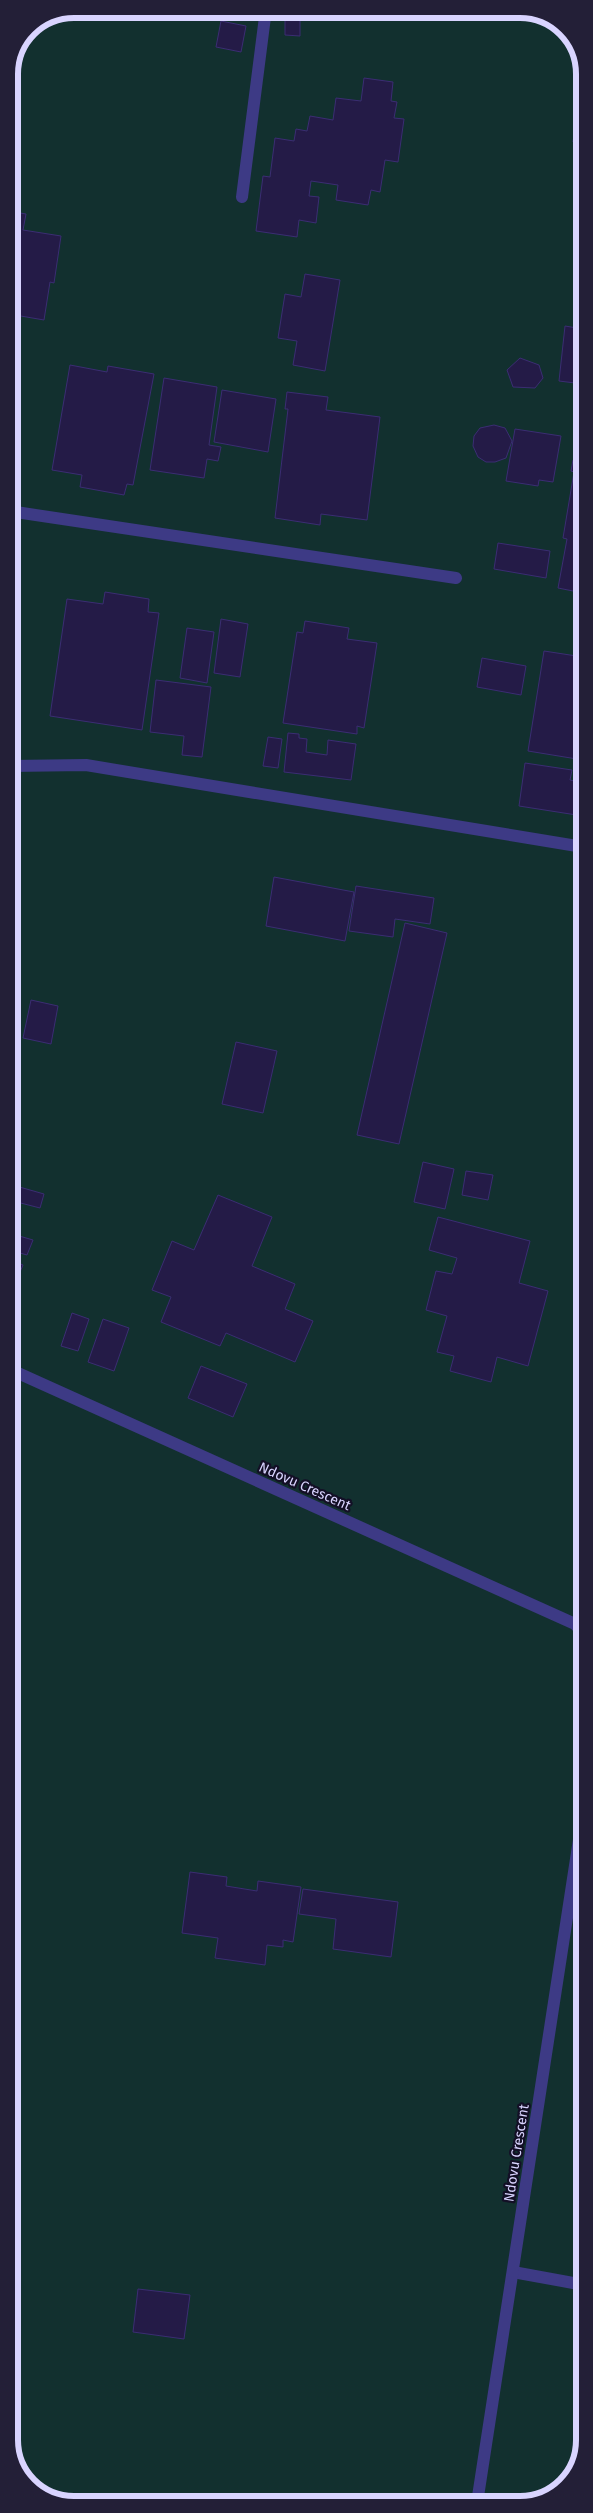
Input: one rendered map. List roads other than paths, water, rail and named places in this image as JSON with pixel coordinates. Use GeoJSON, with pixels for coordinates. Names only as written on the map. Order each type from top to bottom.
{"type":"FeatureCollection","features":[{"type":"Feature","properties":{"kind":"street"},"geometry":{"type":"LineString","coordinates":[[242,197],[265,18]]}},
{"type":"Feature","properties":{"kind":"street"},"geometry":{"type":"LineString","coordinates":[[18,511],[456,578]]}},
{"type":"Feature","properties":{"kind":"street"},"geometry":{"type":"LineString","coordinates":[[18,766],[86,765],[576,846]]}},
{"type":"Feature","properties":{"kind":"street","name":"Ndovu Crescent"},"geometry":{"type":"LineString","coordinates":[[18,1373],[576,1626]]}},
{"type":"Feature","properties":{"kind":"street","name":"Ndovu Crescent"},"geometry":{"type":"LineString","coordinates":[[478,2496],[576,1859]]}},
{"type":"Feature","properties":{"kind":"street"},"geometry":{"type":"LineString","coordinates":[[512,2272],[576,2284]]}}]}
